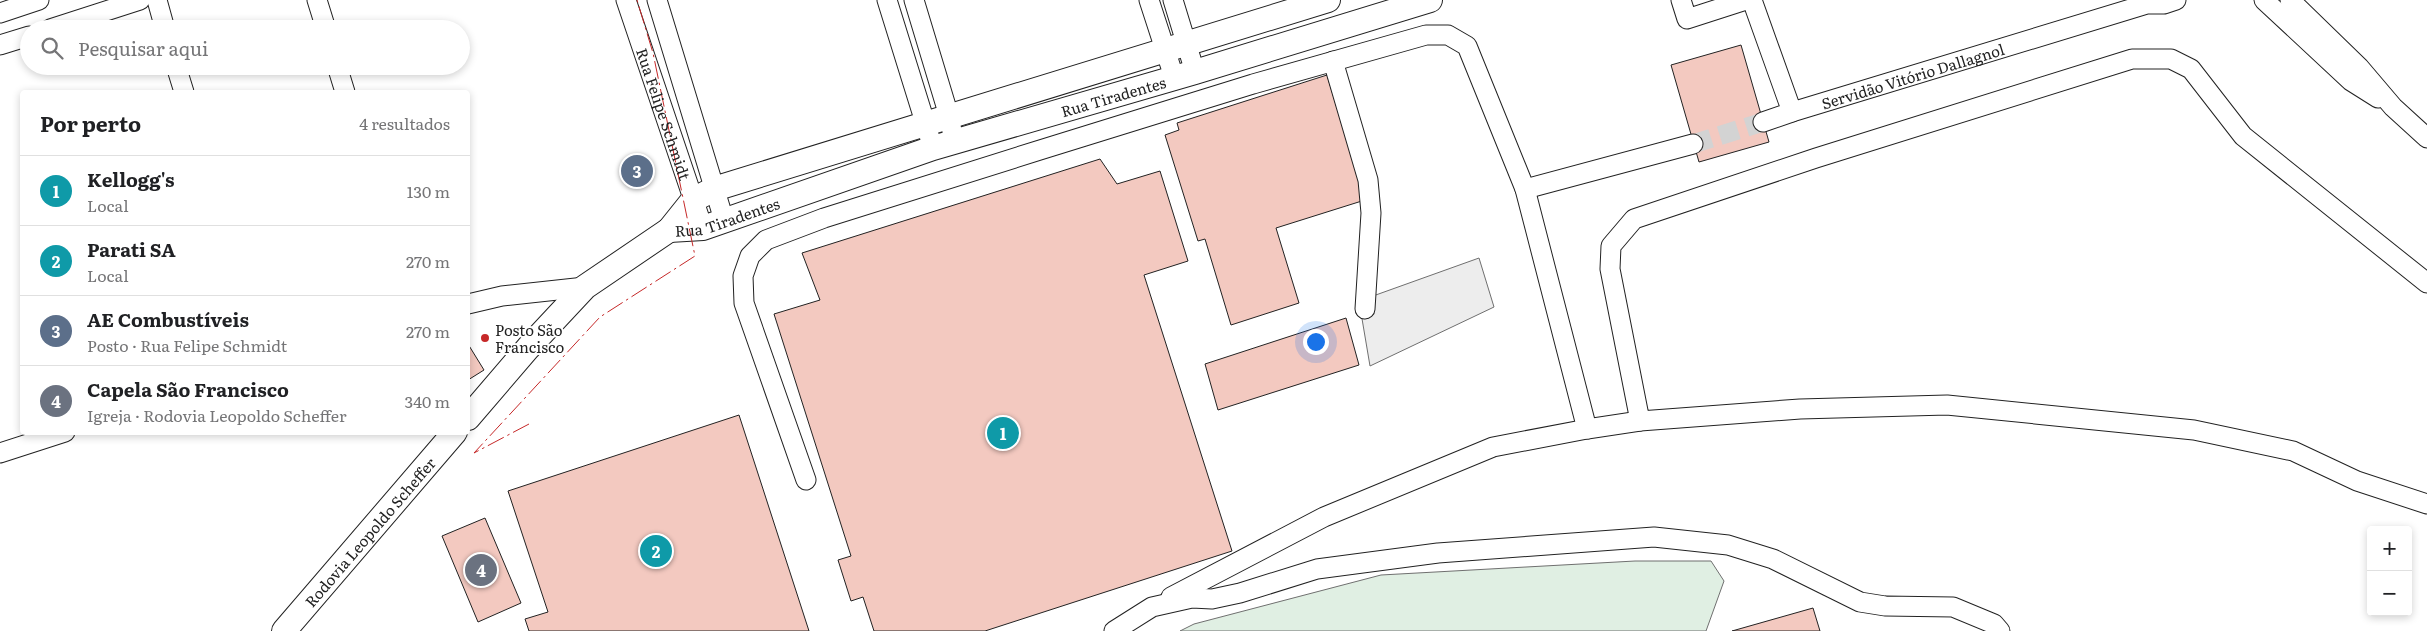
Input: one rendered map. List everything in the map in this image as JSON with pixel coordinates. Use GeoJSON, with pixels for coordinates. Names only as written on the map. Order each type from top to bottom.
{"type":"FeatureCollection","features":[{"type":"Feature","properties":{"kind":"main road","name":"Rua Tiradentes"},"geometry":{"type":"LineString","coordinates":[[669,230],[693,200],[714,188],[1328,0]]}},
{"type":"Feature","properties":{"kind":"main road","name":"Rua Tiradentes"},"geometry":{"type":"LineString","coordinates":[[669,230],[714,224],[944,145],[1415,3]]}},
{"type":"Feature","properties":{"kind":"main road"},"geometry":{"type":"LineString","coordinates":[[470,416],[528,348],[586,287],[669,230]]}},
{"type":"Feature","properties":{"kind":"main road","name":"Rodovia Leopoldo Scheffer"},"geometry":{"type":"LineString","coordinates":[[284,631],[452,435]]}},
{"type":"Feature","properties":{"kind":"street"},"geometry":{"type":"LineString","coordinates":[[0,13],[40,0]]}},
{"type":"Feature","properties":{"kind":"street"},"geometry":{"type":"LineString","coordinates":[[78,20],[140,0]]}},
{"type":"Feature","properties":{"kind":"street"},"geometry":{"type":"LineString","coordinates":[[156,0],[162,20]]}},
{"type":"Feature","properties":{"kind":"street"},"geometry":{"type":"LineString","coordinates":[[317,0],[323,20]]}},
{"type":"Feature","properties":{"kind":"street","name":"Rua Felipe Schmidt"},"geometry":{"type":"LineString","coordinates":[[626,0],[693,200],[714,224]]}},
{"type":"Feature","properties":{"kind":"street","name":"Rua Felipe Schmidt"},"geometry":{"type":"LineString","coordinates":[[657,0],[714,188],[714,224]]}},
{"type":"Feature","properties":{"kind":"street"},"geometry":{"type":"LineString","coordinates":[[913,0],[949,116],[944,145],[925,124],[888,3],[913,0]]}},
{"type":"Feature","properties":{"kind":"street"},"geometry":{"type":"LineString","coordinates":[[1149,0],[1164,49],[1184,74]]}},
{"type":"Feature","properties":{"kind":"street"},"geometry":{"type":"LineString","coordinates":[[1173,0],[1187,42],[1184,74]]}},
{"type":"Feature","properties":{"kind":"street"},"geometry":{"type":"LineString","coordinates":[[1681,0],[1687,19],[1746,0]]}},
{"type":"Feature","properties":{"kind":"street"},"geometry":{"type":"LineString","coordinates":[[1752,0],[1792,112]]}},
{"type":"Feature","properties":{"kind":"street","name":"Servidão Vitório Dallagnol"},"geometry":{"type":"LineString","coordinates":[[1763,122],[2150,2],[2164,4],[2176,0]]}},
{"type":"Feature","properties":{"kind":"street"},"geometry":{"type":"LineString","coordinates":[[2264,0],[2351,81],[2393,107]]}},
{"type":"Feature","properties":{"kind":"street"},"geometry":{"type":"LineString","coordinates":[[2290,0],[2359,67],[2393,107],[2427,138]]}},
{"type":"Feature","properties":{"kind":"street"},"geometry":{"type":"LineString","coordinates":[[806,480],[744,303],[743,276],[750,256],[766,240],[824,218],[1243,87],[1426,34],[1448,35],[1467,46],[1525,189],[1586,429]]}},
{"type":"Feature","properties":{"kind":"street"},"geometry":{"type":"LineString","coordinates":[[0,45],[20,39]]}},
{"type":"Feature","properties":{"kind":"street"},"geometry":{"type":"LineString","coordinates":[[1640,421],[1610,269],[1611,246],[1634,219],[1816,158],[2132,58],[2171,59],[2191,69],[2243,136],[2427,282]]}},
{"type":"Feature","properties":{"kind":"street"},"geometry":{"type":"LineString","coordinates":[[1333,61],[1368,180],[1370,214],[1365,309]]}},
{"type":"Feature","properties":{"kind":"street"},"geometry":{"type":"LineString","coordinates":[[179,75],[183,90]]}},
{"type":"Feature","properties":{"kind":"street"},"geometry":{"type":"LineString","coordinates":[[340,75],[344,90]]}},
{"type":"Feature","properties":{"kind":"street"},"geometry":{"type":"LineString","coordinates":[[1525,189],[1693,144]]}},
{"type":"Feature","properties":{"kind":"street"},"geometry":{"type":"LineString","coordinates":[[470,304],[502,296],[586,287]]}},
{"type":"Feature","properties":{"kind":"street"},"geometry":{"type":"LineString","coordinates":[[1114,631],[1152,607],[1324,517],[1484,450],[1586,429],[1640,421],[1800,409],[1947,405],[2194,430],[2293,451],[2357,481],[2427,504]]}},
{"type":"Feature","properties":{"kind":"street"},"geometry":{"type":"LineString","coordinates":[[0,453],[57,435]]}},
{"type":"Feature","properties":{"kind":"street"},"geometry":{"type":"LineString","coordinates":[[1152,607],[1192,598],[1212,599],[1240,594],[1317,568],[1438,553],[1654,537],[1728,545],[1773,559],[1860,602],[1885,606],[1953,607],[1994,624],[2000,631]]}},
{"type":"Feature","properties":{"kind":"green space"},"geometry":{"type":"Polygon","coordinates":[[[1635,561],[1711,561],[1724,581],[1706,631],[1180,631],[1194,624],[1381,575],[1635,561]]]}},
{"type":"Feature","properties":{"kind":"shaded area"},"geometry":{"type":"Polygon","coordinates":[[[1479,258],[1494,307],[1370,366],[1359,301],[1479,258]]]}},
{"type":"Feature","properties":{"kind":"building"},"geometry":{"type":"Polygon","coordinates":[[[1741,45],[1769,142],[1699,162],[1671,65],[1741,45]]]}},
{"type":"Feature","properties":{"kind":"building"},"geometry":{"type":"Polygon","coordinates":[[[1327,75],[1365,200],[1276,228],[1299,303],[1231,325],[1205,239],[1198,241],[1165,135],[1179,130],[1177,123],[1327,75]]]}},
{"type":"Feature","properties":{"kind":"building"},"geometry":{"type":"Polygon","coordinates":[[[1100,159],[1117,184],[1160,171],[1188,261],[1144,275],[1232,551],[985,631],[874,631],[863,597],[851,601],[838,560],[851,556],[774,314],[820,300],[802,253],[1100,159]]]}},
{"type":"Feature","properties":{"kind":"building"},"geometry":{"type":"Polygon","coordinates":[[[1346,318],[1359,365],[1218,410],[1205,364],[1346,318]]]}},
{"type":"Feature","properties":{"kind":"building"},"geometry":{"type":"Polygon","coordinates":[[[470,347],[484,370],[470,379],[470,347]]]}},
{"type":"Feature","properties":{"kind":"building"},"geometry":{"type":"Polygon","coordinates":[[[739,415],[809,631],[529,631],[525,619],[548,612],[508,491],[739,415]]]}},
{"type":"Feature","properties":{"kind":"building"},"geometry":{"type":"Polygon","coordinates":[[[485,518],[521,603],[478,622],[442,536],[485,518]]]}},
{"type":"Feature","properties":{"kind":"building"},"geometry":{"type":"Polygon","coordinates":[[[1813,608],[1820,631],[1732,631],[1813,608]]]}},
{"type":"Feature","properties":{"kind":"tunnel"},"geometry":{"type":"LineString","coordinates":[[1693,144],[1763,122]]}},
{"type":"Feature","properties":{"kind":"power"},"geometry":{"type":"LineString","coordinates":[[529,424],[474,453],[600,317],[695,256],[653,53],[637,0]]}},
{"type":"Feature","properties":{"kind":"place","name":"AE Combustíveis"},"geometry":{"type":"Point","coordinates":[637,171]}},
{"type":"Feature","properties":{"kind":"place","name":"Posto São Francisco"},"geometry":{"type":"Point","coordinates":[485,338]}},
{"type":"Feature","properties":{"kind":"place","name":"Kellogg's"},"geometry":{"type":"Point","coordinates":[1003,433]}},
{"type":"Feature","properties":{"kind":"place","name":"Parati SA"},"geometry":{"type":"Point","coordinates":[656,551]}},
{"type":"Feature","properties":{"kind":"place","name":"Capela São Francisco"},"geometry":{"type":"Point","coordinates":[481,570]}}]}
